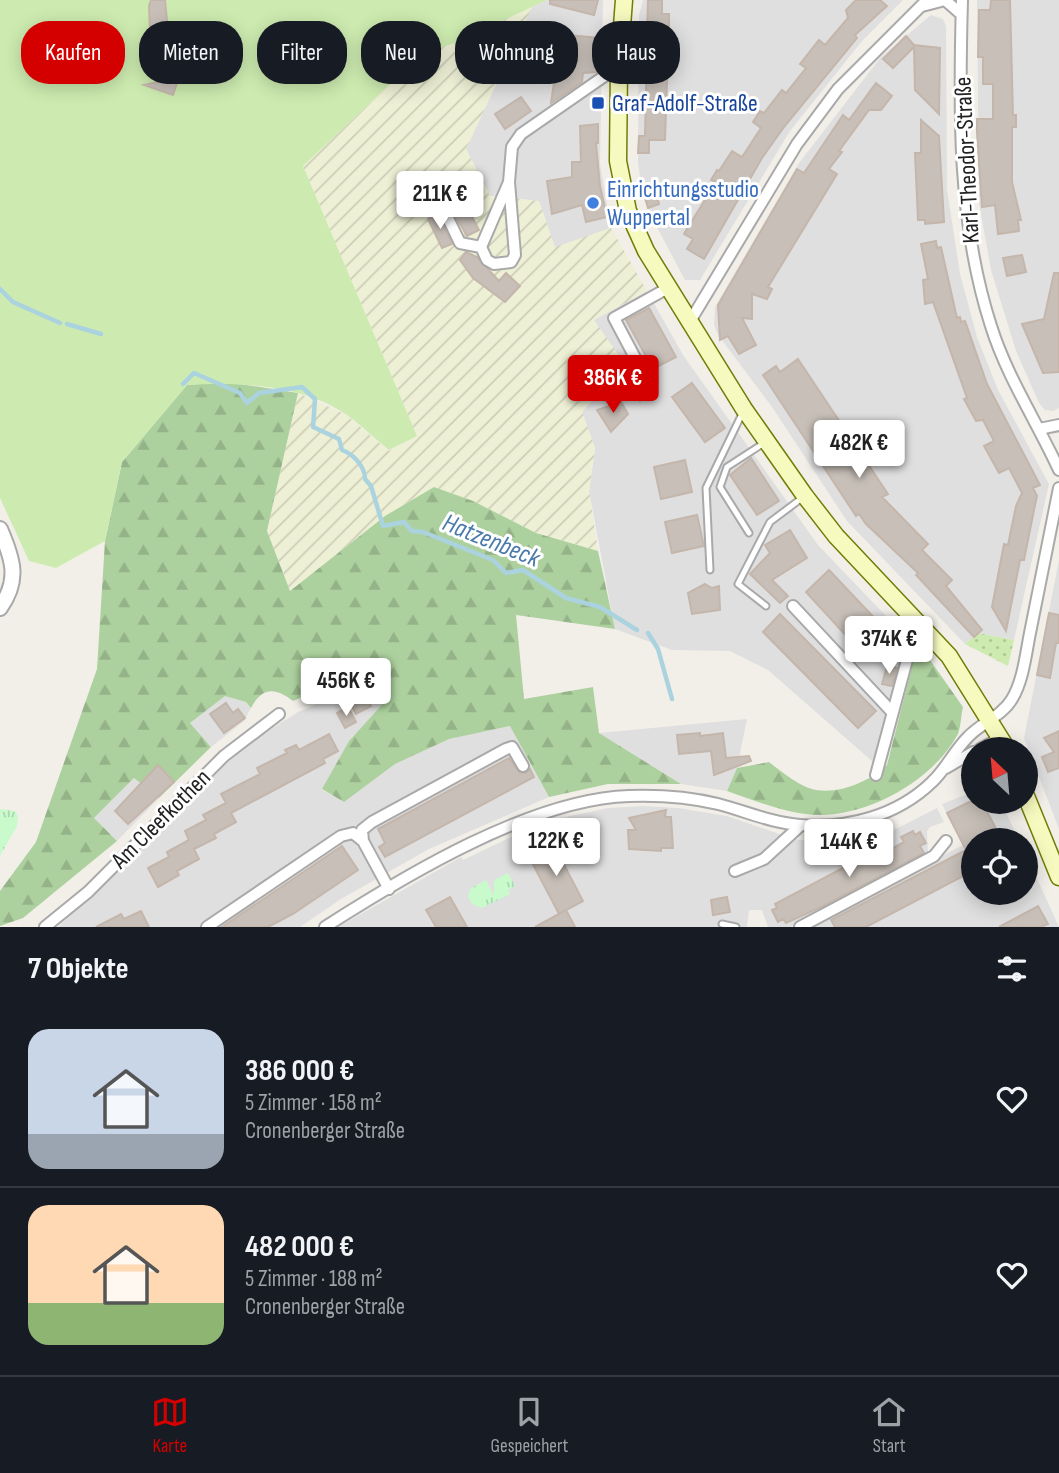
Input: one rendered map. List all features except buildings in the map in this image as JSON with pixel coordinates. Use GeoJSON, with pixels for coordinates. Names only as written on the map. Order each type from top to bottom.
{"type":"FeatureCollection","features":[{"type":"Feature","properties":{"kind":"main road"},"geometry":{"type":"LineString","coordinates":[[622,21],[624,0]]}},
{"type":"Feature","properties":{"kind":"main road"},"geometry":{"type":"LineString","coordinates":[[619,84],[621,182],[628,211],[668,288],[744,409],[805,496],[836,536],[949,656],[1001,737]]}},
{"type":"Feature","properties":{"kind":"main road"},"geometry":{"type":"LineString","coordinates":[[1033,814],[1059,877]]}},
{"type":"Feature","properties":{"kind":"street"},"geometry":{"type":"LineString","coordinates":[[689,323],[797,144],[838,89],[923,2],[944,0],[961,14]]}},
{"type":"Feature","properties":{"kind":"street","name":"Karl-Theodor-Straße"},"geometry":{"type":"LineString","coordinates":[[962,0],[962,163],[966,220],[976,275],[991,328],[1013,382],[1059,470]]}},
{"type":"Feature","properties":{"kind":"street"},"geometry":{"type":"LineString","coordinates":[[509,182],[481,247],[487,260],[494,264],[510,262],[515,256],[509,182],[512,147],[521,134],[593,84]]}},
{"type":"Feature","properties":{"kind":"street"},"geometry":{"type":"LineString","coordinates":[[445,212],[460,243],[481,247]]}},
{"type":"Feature","properties":{"kind":"street"},"geometry":{"type":"LineString","coordinates":[[622,394],[641,369],[614,318],[668,288]]}},
{"type":"Feature","properties":{"kind":"street"},"geometry":{"type":"LineString","coordinates":[[1039,429],[1059,425]]}},
{"type":"Feature","properties":{"kind":"street"},"geometry":{"type":"LineString","coordinates":[[944,769],[963,742],[1010,702],[1018,686],[1059,488]]}},
{"type":"Feature","properties":{"kind":"street"},"geometry":{"type":"LineString","coordinates":[[0,529],[12,556],[14,573],[9,595],[0,608]]}},
{"type":"Feature","properties":{"kind":"street"},"geometry":{"type":"LineString","coordinates":[[793,607],[892,712]]}},
{"type":"Feature","properties":{"kind":"street"},"geometry":{"type":"LineString","coordinates":[[876,775],[911,645],[922,627]]}},
{"type":"Feature","properties":{"kind":"street","name":"Am Cleefkothen"},"geometry":{"type":"LineString","coordinates":[[45,927],[88,892],[224,756],[279,714]]}},
{"type":"Feature","properties":{"kind":"street"},"geometry":{"type":"LineString","coordinates":[[363,841],[362,830],[372,822],[506,749],[512,747],[523,766]]}},
{"type":"Feature","properties":{"kind":"street"},"geometry":{"type":"LineString","coordinates":[[326,927],[389,889],[498,832],[558,808],[627,796],[672,796],[714,803],[801,825],[841,825],[873,818],[906,801],[944,769],[961,759]]}},
{"type":"Feature","properties":{"kind":"street"},"geometry":{"type":"LineString","coordinates":[[735,871],[764,859],[801,825]]}},
{"type":"Feature","properties":{"kind":"street"},"geometry":{"type":"LineString","coordinates":[[207,927],[341,836],[353,833],[363,841],[389,889]]}},
{"type":"Feature","properties":{"kind":"street"},"geometry":{"type":"LineString","coordinates":[[800,927],[934,856],[946,841]]}},
{"type":"Feature","properties":{"kind":"lane"},"geometry":{"type":"LineString","coordinates":[[710,570],[706,488],[744,409]]}},
{"type":"Feature","properties":{"kind":"lane"},"geometry":{"type":"LineString","coordinates":[[749,533],[720,487],[727,467],[766,441]]}},
{"type":"Feature","properties":{"kind":"lane"},"geometry":{"type":"LineString","coordinates":[[766,606],[738,583],[770,522],[805,496]]}},
{"type":"Feature","properties":{"kind":"lane"},"geometry":{"type":"LineString","coordinates":[[722,923],[736,927]]}},
{"type":"Feature","properties":{"kind":"shaded area"},"geometry":{"type":"Polygon","coordinates":[[[547,0],[603,0],[603,21],[592,21],[592,84],[601,84],[600,164],[611,228],[555,248],[539,201],[490,196],[466,149],[496,84],[578,84],[578,21],[525,21],[532,7],[547,0]]]}},
{"type":"Feature","properties":{"kind":"shaded area"},"geometry":{"type":"Polygon","coordinates":[[[643,0],[903,0],[862,41],[790,131],[700,280],[685,280],[651,216],[642,190],[638,163],[639,84],[680,84],[680,21],[639,21],[643,0]]]}},
{"type":"Feature","properties":{"kind":"shaded area"},"geometry":{"type":"Polygon","coordinates":[[[977,0],[1059,0],[1059,408],[1053,411],[1045,410],[1039,403],[1016,351],[991,270],[979,203],[977,0]]]}},
{"type":"Feature","properties":{"kind":"shaded area"},"geometry":{"type":"Polygon","coordinates":[[[931,15],[943,19],[946,26],[947,189],[960,274],[977,337],[998,390],[1049,484],[1014,640],[978,633],[965,644],[847,521],[772,407],[718,335],[714,325],[715,307],[799,163],[881,57],[931,15]]]}},
{"type":"Feature","properties":{"kind":"shaded area"},"geometry":{"type":"Polygon","coordinates":[[[647,291],[683,355],[818,545],[907,638],[878,753],[873,762],[768,670],[730,651],[672,650],[615,629],[589,491],[595,448],[582,412],[624,363],[593,320],[647,291]]]}},
{"type":"Feature","properties":{"kind":"shaded area"},"geometry":{"type":"Polygon","coordinates":[[[1059,560],[1059,829],[1038,774],[1038,737],[1024,737],[1059,560]]]}},
{"type":"Feature","properties":{"kind":"shaded area"},"geometry":{"type":"Polygon","coordinates":[[[376,679],[388,698],[349,741],[322,790],[344,801],[395,764],[449,738],[511,726],[549,797],[429,849],[341,899],[300,927],[58,927],[208,779],[251,742],[298,712],[376,679]]]}},
{"type":"Feature","properties":{"kind":"shaded area"},"geometry":{"type":"Polygon","coordinates":[[[225,695],[246,702],[251,708],[244,721],[211,747],[190,723],[225,695]]]}},
{"type":"Feature","properties":{"kind":"shaded area"},"geometry":{"type":"Polygon","coordinates":[[[747,719],[737,768],[727,791],[681,784],[599,733],[747,719]]]}},
{"type":"Feature","properties":{"kind":"shaded area"},"geometry":{"type":"Polygon","coordinates":[[[134,778],[159,798],[117,841],[94,818],[134,778]]]}},
{"type":"Feature","properties":{"kind":"shaded area"},"geometry":{"type":"Polygon","coordinates":[[[961,797],[961,814],[1007,814],[1013,828],[961,828],[961,841],[942,804],[961,797]]]}},
{"type":"Feature","properties":{"kind":"shaded area"},"geometry":{"type":"Polygon","coordinates":[[[644,806],[727,816],[794,839],[815,842],[868,839],[896,829],[937,808],[944,822],[930,827],[927,831],[928,854],[790,927],[768,927],[762,910],[749,910],[747,927],[338,927],[461,857],[463,860],[526,830],[570,816],[608,808],[644,806]]]}},
{"type":"Feature","properties":{"kind":"shaded area"},"geometry":{"type":"Polygon","coordinates":[[[961,846],[961,905],[1038,905],[1038,881],[1059,927],[807,927],[961,846]]]}},
{"type":"Feature","properties":{"kind":"green space"},"geometry":{"type":"Polygon","coordinates":[[[0,0],[547,0],[502,21],[455,21],[455,43],[441,47],[441,21],[361,21],[361,84],[390,84],[303,166],[417,436],[389,450],[347,415],[311,397],[270,387],[187,385],[122,462],[105,541],[56,568],[29,561],[0,498],[0,0]]]}},
{"type":"Feature","properties":{"kind":"green space"},"geometry":{"type":"Polygon","coordinates":[[[532,7],[525,21],[502,21],[532,7]]]}},
{"type":"Feature","properties":{"kind":"green space"},"geometry":{"type":"Polygon","coordinates":[[[455,43],[455,84],[496,84],[466,149],[490,196],[539,201],[555,247],[611,228],[647,291],[594,320],[624,363],[582,412],[595,448],[589,491],[598,551],[536,533],[473,501],[434,487],[385,516],[290,591],[267,531],[298,393],[345,414],[389,451],[417,436],[303,166],[390,84],[441,84],[441,47],[455,43]]]}},
{"type":"Feature","properties":{"kind":"green space"},"geometry":{"type":"Polygon","coordinates":[[[228,382],[298,393],[267,531],[290,591],[385,516],[434,487],[473,501],[536,533],[598,551],[615,629],[516,615],[524,699],[593,687],[599,733],[681,784],[608,784],[549,797],[510,726],[449,739],[395,764],[344,802],[322,789],[349,741],[388,698],[369,667],[293,701],[280,693],[269,691],[260,696],[251,708],[246,702],[225,696],[190,723],[211,747],[159,798],[134,778],[94,818],[117,841],[23,918],[0,926],[0,891],[36,842],[97,669],[105,541],[122,462],[187,385],[228,382]]]}},
{"type":"Feature","properties":{"kind":"green space"},"geometry":{"type":"Polygon","coordinates":[[[978,633],[1014,640],[1008,666],[965,644],[978,633]]]}},
{"type":"Feature","properties":{"kind":"green space"},"geometry":{"type":"Polygon","coordinates":[[[918,643],[963,707],[958,734],[933,766],[917,779],[880,801],[860,809],[820,815],[785,810],[727,791],[737,768],[769,762],[798,782],[816,790],[826,791],[864,781],[880,771],[887,765],[918,643]]]}},
{"type":"Feature","properties":{"kind":"green space"},"geometry":{"type":"Polygon","coordinates":[[[0,809],[15,811],[18,816],[17,826],[0,856],[0,809]]]}},
{"type":"Feature","properties":{"kind":"green space"},"geometry":{"type":"Polygon","coordinates":[[[508,873],[515,886],[508,890],[510,894],[482,908],[472,904],[468,896],[471,888],[486,880],[494,896],[494,880],[508,873]]]}},
{"type":"Feature","properties":{"kind":"waterway","name":"Hatzenbeck"},"geometry":{"type":"LineString","coordinates":[[0,289],[13,302],[60,323]]}},
{"type":"Feature","properties":{"kind":"waterway","name":"Hatzenbeck"},"geometry":{"type":"LineString","coordinates":[[67,324],[101,334]]}},
{"type":"Feature","properties":{"kind":"waterway","name":"Hatzenbeck"},"geometry":{"type":"LineString","coordinates":[[183,384],[194,373],[240,393],[247,403],[259,393],[302,387],[315,399],[313,427],[339,439],[342,450],[361,465],[365,479],[371,486],[383,526],[404,522],[412,531],[423,532],[493,560],[506,573],[523,570],[566,598],[600,607],[637,630]]}},
{"type":"Feature","properties":{"kind":"waterway","name":"Hatzenbeck"},"geometry":{"type":"LineString","coordinates":[[648,633],[658,649],[672,699]]}},
{"type":"Feature","properties":{"kind":"place","name":"Graf-Adolf-Straße"},"geometry":{"type":"Point","coordinates":[598,103]}},
{"type":"Feature","properties":{"kind":"place","name":"Einrichtungsstudio Wuppertal"},"geometry":{"type":"Point","coordinates":[593,203]}}]}
